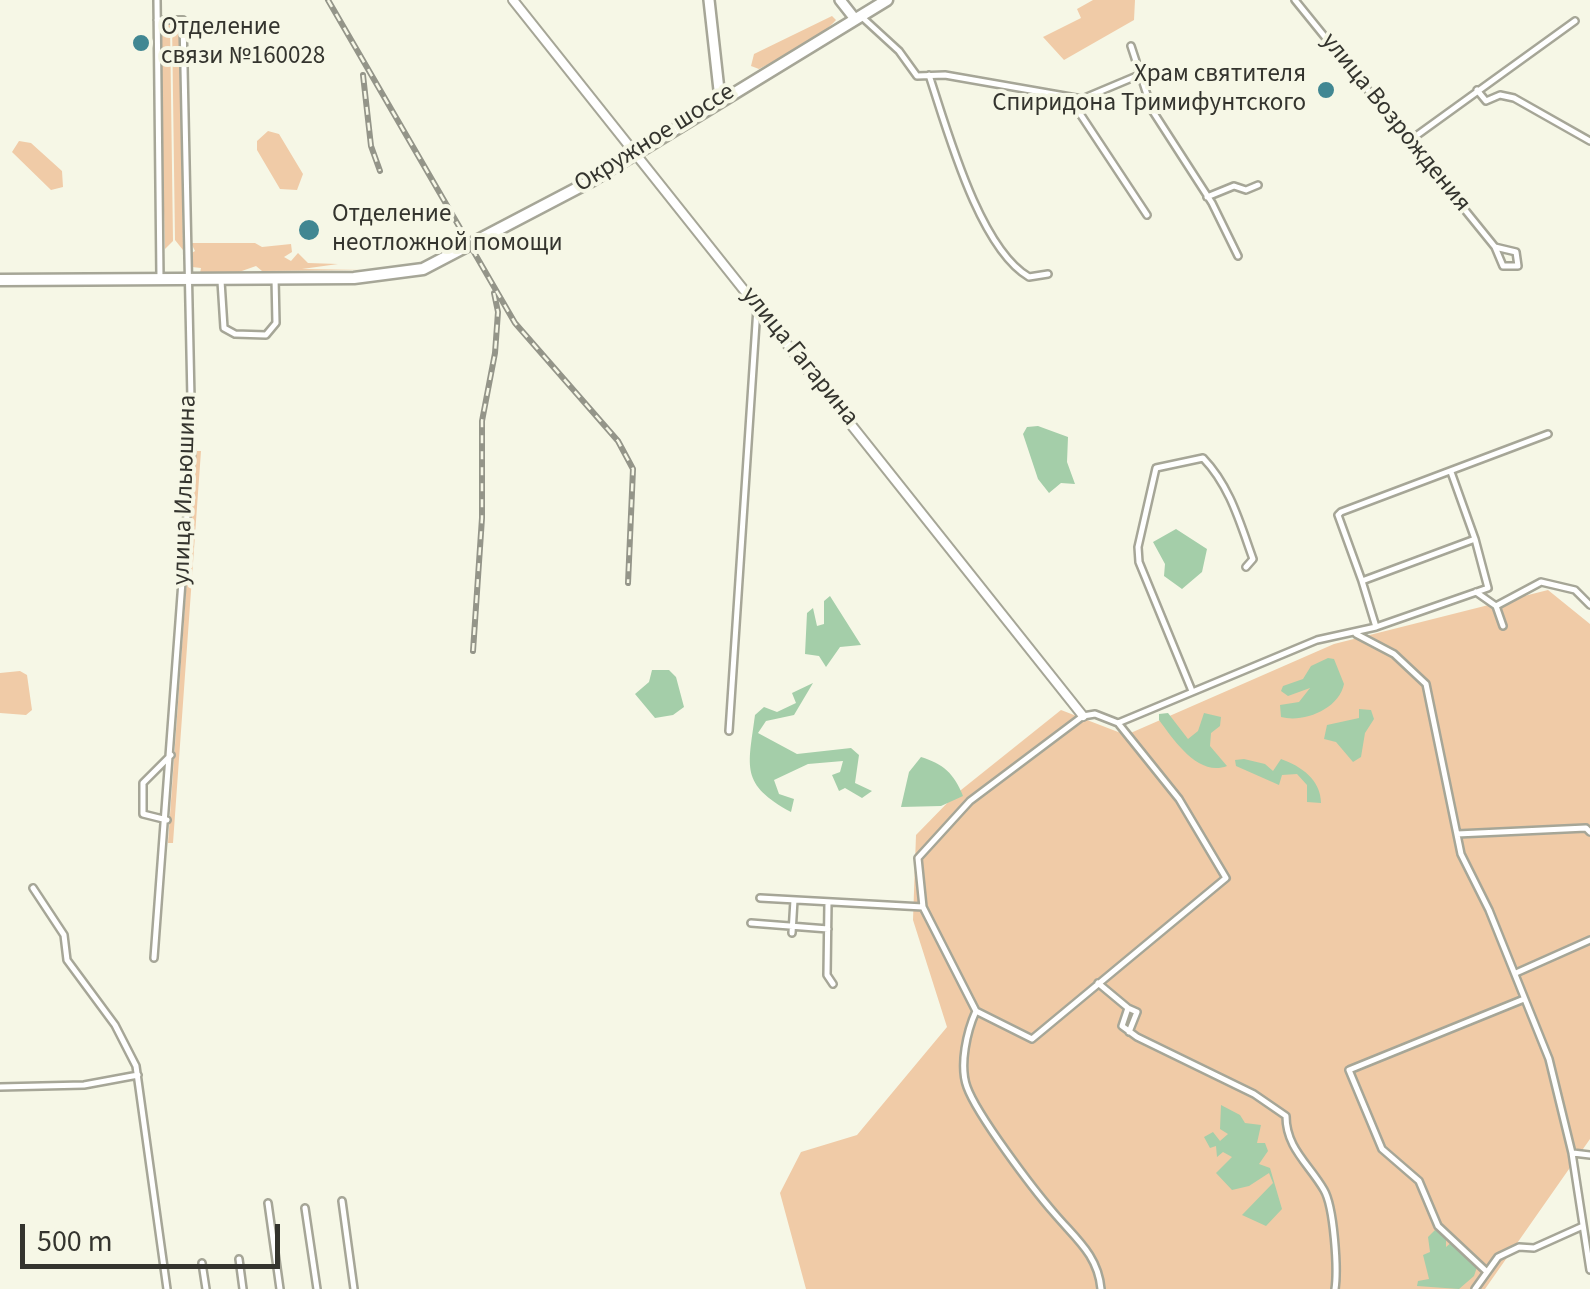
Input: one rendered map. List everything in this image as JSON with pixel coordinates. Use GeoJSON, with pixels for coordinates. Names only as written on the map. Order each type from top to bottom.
{"type":"FeatureCollection","features":[{"type":"Feature","properties":{"kind":"main road"},"geometry":{"type":"LineString","coordinates":[[709,0],[720,99]]}},
{"type":"Feature","properties":{"kind":"main road"},"geometry":{"type":"LineString","coordinates":[[840,0],[858,17]]}},
{"type":"Feature","properties":{"kind":"main road","name":"Окружное шоссе"},"geometry":{"type":"LineString","coordinates":[[0,280],[381,277],[423,269],[634,155],[887,0]]}},
{"type":"Feature","properties":{"kind":"main road"},"geometry":{"type":"LineString","coordinates":[[716,83],[733,91]]}},
{"type":"Feature","properties":{"kind":"street"},"geometry":{"type":"LineString","coordinates":[[157,0],[160,278]]}},
{"type":"Feature","properties":{"kind":"street","name":"улица Гагарина"},"geometry":{"type":"LineString","coordinates":[[513,0],[1083,716]]}},
{"type":"Feature","properties":{"kind":"street","name":"улица Возрождения"},"geometry":{"type":"LineString","coordinates":[[1295,0],[1495,246],[1503,266],[1516,267],[1518,253],[1495,246]]}},
{"type":"Feature","properties":{"kind":"street"},"geometry":{"type":"LineString","coordinates":[[858,17],[899,51],[917,76],[1088,99],[1139,75]]}},
{"type":"Feature","properties":{"kind":"street","name":"улица Ильюшина"},"geometry":{"type":"LineString","coordinates":[[154,958],[192,449],[183,20],[158,20]]}},
{"type":"Feature","properties":{"kind":"street"},"geometry":{"type":"LineString","coordinates":[[1408,140],[1575,21]]}},
{"type":"Feature","properties":{"kind":"street"},"geometry":{"type":"LineString","coordinates":[[1131,46],[1139,75],[1168,140],[1207,197],[1238,256]]}},
{"type":"Feature","properties":{"kind":"street"},"geometry":{"type":"LineString","coordinates":[[929,75],[962,176],[1002,255],[1028,277],[1048,274]]}},
{"type":"Feature","properties":{"kind":"street"},"geometry":{"type":"LineString","coordinates":[[1477,90],[1486,101],[1500,95],[1514,98],[1590,141]]}},
{"type":"Feature","properties":{"kind":"street"},"geometry":{"type":"LineString","coordinates":[[1069,97],[1147,215]]}},
{"type":"Feature","properties":{"kind":"street"},"geometry":{"type":"LineString","coordinates":[[1207,197],[1234,186],[1246,190],[1258,185]]}},
{"type":"Feature","properties":{"kind":"street"},"geometry":{"type":"LineString","coordinates":[[220,278],[224,328],[235,334],[266,334],[276,323],[276,278]]}},
{"type":"Feature","properties":{"kind":"street"},"geometry":{"type":"LineString","coordinates":[[729,730],[758,305]]}},
{"type":"Feature","properties":{"kind":"street"},"geometry":{"type":"LineString","coordinates":[[1376,626],[1338,515],[1548,434]]}},
{"type":"Feature","properties":{"kind":"street"},"geometry":{"type":"LineString","coordinates":[[1192,691],[1139,562],[1138,547],[1156,468],[1204,458],[1229,492],[1252,559],[1246,567]]}},
{"type":"Feature","properties":{"kind":"street"},"geometry":{"type":"LineString","coordinates":[[1118,722],[1317,640],[1376,626],[1488,588],[1452,472]]}},
{"type":"Feature","properties":{"kind":"street"},"geometry":{"type":"LineString","coordinates":[[1362,581],[1475,539]]}},
{"type":"Feature","properties":{"kind":"street"},"geometry":{"type":"LineString","coordinates":[[1496,606],[1541,582],[1576,590],[1590,605]]}},
{"type":"Feature","properties":{"kind":"street"},"geometry":{"type":"LineString","coordinates":[[1476,592],[1496,606],[1503,626]]}},
{"type":"Feature","properties":{"kind":"street"},"geometry":{"type":"LineString","coordinates":[[1354,632],[1394,654],[1426,684],[1461,854],[1516,973],[1548,1059],[1572,1152],[1590,1270]]}},
{"type":"Feature","properties":{"kind":"street"},"geometry":{"type":"LineString","coordinates":[[1095,714],[1118,722],[1170,785],[1226,878],[1032,1040],[976,1012],[924,907],[918,858],[936,834],[970,802],[1083,716],[1095,714]]}},
{"type":"Feature","properties":{"kind":"street"},"geometry":{"type":"LineString","coordinates":[[167,820],[146,816],[143,794],[146,777],[171,755]]}},
{"type":"Feature","properties":{"kind":"street"},"geometry":{"type":"LineString","coordinates":[[1457,834],[1586,828],[1590,832]]}},
{"type":"Feature","properties":{"kind":"street"},"geometry":{"type":"LineString","coordinates":[[34,888],[64,935],[67,960],[115,1026],[138,1075],[166,1289]]}},
{"type":"Feature","properties":{"kind":"street"},"geometry":{"type":"LineString","coordinates":[[760,898],[924,907]]}},
{"type":"Feature","properties":{"kind":"street"},"geometry":{"type":"LineString","coordinates":[[793,930],[794,900]]}},
{"type":"Feature","properties":{"kind":"street"},"geometry":{"type":"LineString","coordinates":[[828,902],[827,976],[833,984]]}},
{"type":"Feature","properties":{"kind":"street"},"geometry":{"type":"LineString","coordinates":[[751,922],[793,930],[828,929]]}},
{"type":"Feature","properties":{"kind":"street"},"geometry":{"type":"LineString","coordinates":[[1516,973],[1590,940]]}},
{"type":"Feature","properties":{"kind":"street"},"geometry":{"type":"LineString","coordinates":[[1098,983],[1136,1012],[1129,1032],[1254,1094],[1286,1116],[1286,1135],[1323,1188],[1330,1206],[1335,1289]]}},
{"type":"Feature","properties":{"kind":"street"},"geometry":{"type":"LineString","coordinates":[[1486,1271],[1438,1226],[1418,1181],[1382,1149],[1350,1070],[1524,999]]}},
{"type":"Feature","properties":{"kind":"street"},"geometry":{"type":"LineString","coordinates":[[976,1012],[966,1054],[968,1089],[1039,1195],[1099,1266],[1101,1289]]}},
{"type":"Feature","properties":{"kind":"street"},"geometry":{"type":"LineString","coordinates":[[0,1087],[84,1085],[138,1075]]}},
{"type":"Feature","properties":{"kind":"street"},"geometry":{"type":"LineString","coordinates":[[1572,1152],[1590,1155]]}},
{"type":"Feature","properties":{"kind":"street"},"geometry":{"type":"LineString","coordinates":[[342,1201],[354,1289]]}},
{"type":"Feature","properties":{"kind":"street"},"geometry":{"type":"LineString","coordinates":[[268,1203],[280,1289]]}},
{"type":"Feature","properties":{"kind":"street"},"geometry":{"type":"LineString","coordinates":[[306,1208],[317,1289]]}},
{"type":"Feature","properties":{"kind":"street"},"geometry":{"type":"LineString","coordinates":[[1475,1289],[1486,1271],[1507,1252],[1534,1248],[1583,1226]]}},
{"type":"Feature","properties":{"kind":"street"},"geometry":{"type":"LineString","coordinates":[[239,1258],[243,1289]]}},
{"type":"Feature","properties":{"kind":"street"},"geometry":{"type":"LineString","coordinates":[[202,1262],[206,1289]]}},
{"type":"Feature","properties":{"kind":"shaded area"},"geometry":{"type":"Polygon","coordinates":[[[1093,0],[1135,0],[1134,20],[1064,60],[1043,37],[1081,18],[1077,9],[1093,0]]]}},
{"type":"Feature","properties":{"kind":"shaded area"},"geometry":{"type":"Polygon","coordinates":[[[832,16],[836,20],[811,40],[759,69],[751,66],[754,54],[832,16]]]}},
{"type":"Feature","properties":{"kind":"shaded area"},"geometry":{"type":"Polygon","coordinates":[[[159,22],[170,22],[173,241],[165,249],[159,22]]]}},
{"type":"Feature","properties":{"kind":"shaded area"},"geometry":{"type":"Polygon","coordinates":[[[172,22],[180,22],[183,250],[175,240],[172,22]]]}},
{"type":"Feature","properties":{"kind":"shaded area"},"geometry":{"type":"Polygon","coordinates":[[[268,131],[279,134],[303,174],[297,190],[280,189],[257,150],[257,141],[268,131]]]}},
{"type":"Feature","properties":{"kind":"shaded area"},"geometry":{"type":"Polygon","coordinates":[[[19,141],[31,143],[62,171],[63,187],[51,190],[12,152],[19,141]]]}},
{"type":"Feature","properties":{"kind":"shaded area"},"geometry":{"type":"Polygon","coordinates":[[[191,243],[255,243],[262,247],[291,244],[292,252],[284,257],[291,261],[298,253],[308,263],[338,264],[302,269],[365,270],[262,271],[256,266],[239,272],[200,273],[201,268],[192,267],[190,254],[195,251],[191,243]]]}},
{"type":"Feature","properties":{"kind":"shaded area"},"geometry":{"type":"Polygon","coordinates":[[[1038,426],[1068,437],[1067,462],[1075,484],[1061,483],[1049,493],[1038,479],[1023,434],[1027,427],[1038,426]]]}},
{"type":"Feature","properties":{"kind":"shaded area"},"geometry":{"type":"Polygon","coordinates":[[[196,451],[201,451],[173,843],[168,843],[196,451]]]}},
{"type":"Feature","properties":{"kind":"shaded area"},"geometry":{"type":"Polygon","coordinates":[[[1176,529],[1207,549],[1202,572],[1182,589],[1164,576],[1165,564],[1153,542],[1176,529]]]}},
{"type":"Feature","properties":{"kind":"shaded area"},"geometry":{"type":"Polygon","coordinates":[[[1548,590],[1590,624],[1590,1139],[1485,1289],[806,1289],[780,1193],[801,1152],[857,1135],[947,1027],[913,920],[916,835],[956,794],[1061,710],[1126,735],[1334,644],[1548,590]]]}},
{"type":"Feature","properties":{"kind":"shaded area"},"geometry":{"type":"Polygon","coordinates":[[[830,596],[861,645],[840,647],[826,667],[819,656],[805,654],[807,613],[813,608],[817,626],[824,624],[824,601],[830,596]]]}},
{"type":"Feature","properties":{"kind":"shaded area"},"geometry":{"type":"Polygon","coordinates":[[[1334,659],[1344,684],[1335,701],[1310,716],[1281,717],[1280,705],[1299,702],[1310,688],[1288,696],[1281,691],[1283,686],[1303,679],[1311,666],[1334,659]]]}},
{"type":"Feature","properties":{"kind":"shaded area"},"geometry":{"type":"Polygon","coordinates":[[[652,670],[669,670],[676,677],[684,707],[673,715],[655,718],[635,694],[649,682],[652,670]]]}},
{"type":"Feature","properties":{"kind":"shaded area"},"geometry":{"type":"Polygon","coordinates":[[[20,671],[27,675],[32,710],[26,715],[0,713],[0,673],[20,671]]]}},
{"type":"Feature","properties":{"kind":"shaded area"},"geometry":{"type":"Polygon","coordinates":[[[813,683],[794,715],[766,721],[758,733],[797,754],[851,748],[859,755],[855,783],[872,791],[862,798],[845,788],[839,791],[832,775],[840,772],[843,761],[808,764],[774,780],[779,794],[794,799],[791,812],[763,792],[751,773],[755,715],[764,707],[777,712],[796,703],[792,693],[813,683]]]}},
{"type":"Feature","properties":{"kind":"shaded area"},"geometry":{"type":"Polygon","coordinates":[[[1359,709],[1371,710],[1374,719],[1365,733],[1361,757],[1353,762],[1336,742],[1324,739],[1327,725],[1359,718],[1359,709]]]}},
{"type":"Feature","properties":{"kind":"shaded area"},"geometry":{"type":"Polygon","coordinates":[[[1168,713],[1188,739],[1198,731],[1204,713],[1221,717],[1220,726],[1211,733],[1210,746],[1227,766],[1206,766],[1188,755],[1159,720],[1159,714],[1168,713]]]}},
{"type":"Feature","properties":{"kind":"shaded area"},"geometry":{"type":"Polygon","coordinates":[[[921,757],[947,770],[963,796],[941,806],[901,807],[909,772],[921,757]]]}},
{"type":"Feature","properties":{"kind":"shaded area"},"geometry":{"type":"Polygon","coordinates":[[[1281,759],[1296,766],[1314,781],[1321,803],[1307,802],[1307,785],[1297,774],[1282,775],[1279,785],[1236,766],[1235,760],[1265,764],[1273,771],[1281,759]]]}},
{"type":"Feature","properties":{"kind":"shaded area"},"geometry":{"type":"Polygon","coordinates":[[[1221,1105],[1240,1115],[1245,1123],[1261,1125],[1257,1143],[1265,1143],[1268,1151],[1259,1164],[1270,1168],[1282,1209],[1266,1226],[1242,1215],[1273,1183],[1269,1173],[1249,1186],[1232,1190],[1216,1173],[1232,1157],[1223,1152],[1217,1157],[1216,1146],[1210,1148],[1204,1137],[1213,1132],[1220,1141],[1228,1134],[1220,1129],[1221,1105]]]}},
{"type":"Feature","properties":{"kind":"shaded area"},"geometry":{"type":"Polygon","coordinates":[[[1435,1230],[1446,1236],[1446,1247],[1452,1242],[1477,1267],[1474,1276],[1459,1289],[1417,1286],[1418,1281],[1429,1279],[1423,1255],[1430,1252],[1428,1237],[1435,1230]]]}},
{"type":"Feature","properties":{"kind":"railway"},"geometry":{"type":"LineString","coordinates":[[328,0],[515,323],[618,441],[633,469],[628,583]]}},
{"type":"Feature","properties":{"kind":"railway"},"geometry":{"type":"LineString","coordinates":[[363,75],[371,146],[380,171]]}},
{"type":"Feature","properties":{"kind":"railway"},"geometry":{"type":"LineString","coordinates":[[473,651],[482,518],[482,421],[498,312],[494,293]]}},
{"type":"Feature","properties":{"kind":"place","name":"Отделение связи №160028"},"geometry":{"type":"Point","coordinates":[141,43]}},
{"type":"Feature","properties":{"kind":"place","name":"Храм святителя Спиридона Тримифунтского"},"geometry":{"type":"Point","coordinates":[1326,90]}},
{"type":"Feature","properties":{"kind":"place","name":"Отделение неотложной помощи"},"geometry":{"type":"Point","coordinates":[309,230]}}]}
